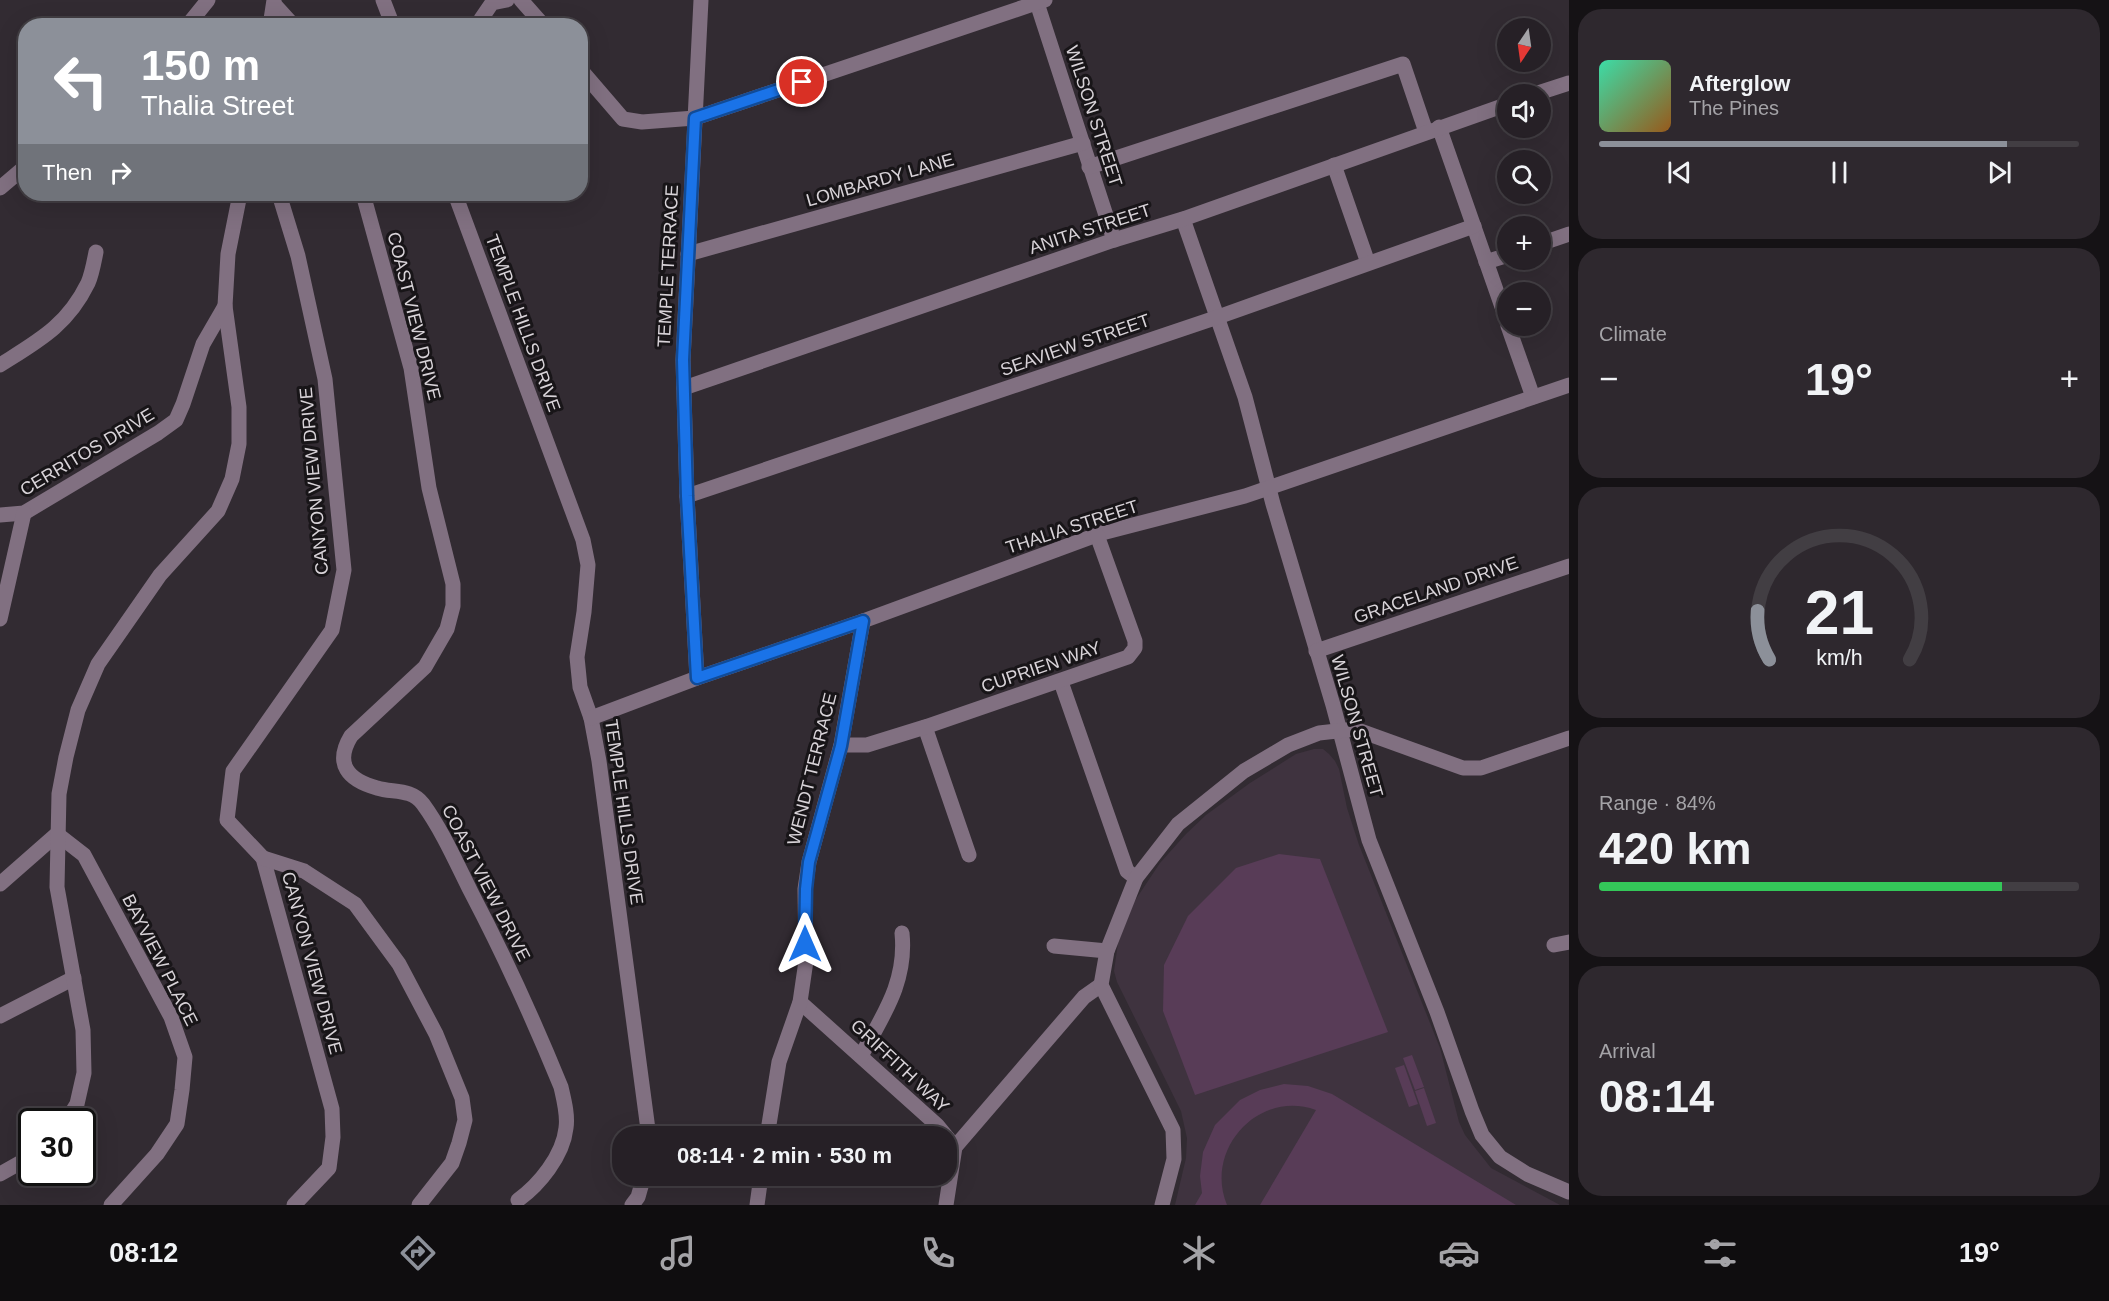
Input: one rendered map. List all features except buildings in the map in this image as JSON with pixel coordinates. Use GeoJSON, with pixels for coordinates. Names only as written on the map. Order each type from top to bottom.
{"type":"FeatureCollection","features":[{"type":"Feature","properties":{"kind":"street"},"geometry":{"type":"LineString","coordinates":[[193,18],[208,0]]}},
{"type":"Feature","properties":{"kind":"street"},"geometry":{"type":"LineString","coordinates":[[383,0],[390,18]]}},
{"type":"Feature","properties":{"kind":"street"},"geometry":{"type":"LineString","coordinates":[[482,18],[492,3],[507,0]]}},
{"type":"Feature","properties":{"kind":"street"},"geometry":{"type":"LineString","coordinates":[[521,0],[537,18]]}},
{"type":"Feature","properties":{"kind":"street","name":"TEMPLE TERRACE"},"geometry":{"type":"LineString","coordinates":[[697,678],[687,496],[683,360],[701,0]]}},
{"type":"Feature","properties":{"kind":"street"},"geometry":{"type":"LineString","coordinates":[[271,18],[274,2]]}},
{"type":"Feature","properties":{"kind":"street"},"geometry":{"type":"LineString","coordinates":[[274,2],[287,18]]}},
{"type":"Feature","properties":{"kind":"street"},"geometry":{"type":"LineString","coordinates":[[588,78],[623,119],[642,122],[695,118],[1041,2]]}},
{"type":"Feature","properties":{"kind":"street","name":"WILSON STREET"},"geometry":{"type":"LineString","coordinates":[[1041,2],[1089,167],[1114,240]]}},
{"type":"Feature","properties":{"kind":"street"},"geometry":{"type":"LineString","coordinates":[[1089,167],[1403,64],[1474,226],[1497,294]]}},
{"type":"Feature","properties":{"kind":"street"},"geometry":{"type":"LineString","coordinates":[[1551,89],[1569,83]]}},
{"type":"Feature","properties":{"kind":"street","name":"ANITA STREET"},"geometry":{"type":"LineString","coordinates":[[684,388],[1114,240],[1183,219],[1497,108]]}},
{"type":"Feature","properties":{"kind":"street","name":"LOMBARDY LANE"},"geometry":{"type":"LineString","coordinates":[[688,254],[1083,143]]}},
{"type":"Feature","properties":{"kind":"street"},"geometry":{"type":"LineString","coordinates":[[1334,165],[1368,263]]}},
{"type":"Feature","properties":{"kind":"street"},"geometry":{"type":"LineString","coordinates":[[0,188],[18,173]]}},
{"type":"Feature","properties":{"kind":"street"},"geometry":{"type":"LineString","coordinates":[[75,1108],[84,1073],[83,1030],[57,887],[59,794],[78,710],[98,664],[160,574],[218,511],[232,479],[239,444],[239,407],[225,306],[228,254],[239,201]]}},
{"type":"Feature","properties":{"kind":"street","name":"CANYON VIEW DRIVE"},"geometry":{"type":"LineString","coordinates":[[281,201],[298,256],[325,379],[344,570],[332,630],[233,771],[227,820],[264,858],[332,1109],[333,1137],[329,1168],[294,1205]]}},
{"type":"Feature","properties":{"kind":"street","name":"COAST VIEW DRIVE"},"geometry":{"type":"LineString","coordinates":[[365,201],[411,368],[429,488],[453,584],[453,606],[447,629],[425,667],[351,736],[343,749],[343,765],[364,783],[378,789],[410,793],[422,802],[448,845],[482,914],[561,1087],[566,1128],[561,1145],[554,1160],[531,1191],[518,1200]]}},
{"type":"Feature","properties":{"kind":"street","name":"TEMPLE HILLS DRIVE"},"geometry":{"type":"LineString","coordinates":[[458,201],[583,540],[588,565],[577,657],[580,687],[591,718],[599,761],[648,1126]]}},
{"type":"Feature","properties":{"kind":"street","name":"WILSON STREET"},"geometry":{"type":"LineString","coordinates":[[1183,219],[1245,397],[1340,730],[1362,816],[1378,865],[1437,1012],[1482,1135],[1500,1157],[1527,1174],[1569,1192]]}},
{"type":"Feature","properties":{"kind":"street","name":"SEAVIEW STREET"},"geometry":{"type":"LineString","coordinates":[[687,496],[1218,317],[1474,226]]}},
{"type":"Feature","properties":{"kind":"street"},"geometry":{"type":"LineString","coordinates":[[1551,240],[1569,234]]}},
{"type":"Feature","properties":{"kind":"street"},"geometry":{"type":"LineString","coordinates":[[0,365],[49,335],[73,309],[89,282],[96,252]]}},
{"type":"Feature","properties":{"kind":"street"},"geometry":{"type":"LineString","coordinates":[[1486,262],[1497,258]]}},
{"type":"Feature","properties":{"kind":"street","name":"CERRITOS DRIVE"},"geometry":{"type":"LineString","coordinates":[[0,516],[24,513],[176,420],[203,344],[225,306]]}},
{"type":"Feature","properties":{"kind":"street"},"geometry":{"type":"LineString","coordinates":[[1512,336],[1533,397]]}},
{"type":"Feature","properties":{"kind":"street","name":"THALIA STREET"},"geometry":{"type":"LineString","coordinates":[[591,718],[1097,535],[1245,496],[1569,385]]}},
{"type":"Feature","properties":{"kind":"street"},"geometry":{"type":"LineString","coordinates":[[0,619],[24,513]]}},
{"type":"Feature","properties":{"kind":"street","name":"CUPRIEN WAY"},"geometry":{"type":"LineString","coordinates":[[841,746],[867,745],[1060,682],[1128,657],[1135,648],[1135,641],[1097,535]]}},
{"type":"Feature","properties":{"kind":"street","name":"GRACELAND DRIVE"},"geometry":{"type":"LineString","coordinates":[[1316,651],[1569,566]]}},
{"type":"Feature","properties":{"kind":"street","name":"WENDT TERRACE"},"geometry":{"type":"LineString","coordinates":[[769,1126],[779,1062],[801,1002],[806,961],[806,889],[809,862],[841,746],[863,621]]}},
{"type":"Feature","properties":{"kind":"street"},"geometry":{"type":"LineString","coordinates":[[1060,682],[1127,871],[1136,878]]}},
{"type":"Feature","properties":{"kind":"street"},"geometry":{"type":"LineString","coordinates":[[925,727],[969,855]]}},
{"type":"Feature","properties":{"kind":"street"},"geometry":{"type":"LineString","coordinates":[[1162,1205],[1173,1159],[1173,1130],[1101,985],[1107,951],[1136,878],[1178,824],[1244,771],[1288,745],[1318,733],[1355,729],[1463,768],[1481,768],[1569,738]]}},
{"type":"Feature","properties":{"kind":"street"},"geometry":{"type":"LineString","coordinates":[[0,884],[57,834]]}},
{"type":"Feature","properties":{"kind":"street","name":"BAYVIEW PLACE"},"geometry":{"type":"LineString","coordinates":[[57,834],[84,855],[171,1017],[185,1057],[177,1124],[157,1154],[111,1205]]}},
{"type":"Feature","properties":{"kind":"street"},"geometry":{"type":"LineString","coordinates":[[264,858],[304,871],[355,904],[399,964],[436,1034],[462,1098],[465,1120],[452,1163],[418,1205]]}},
{"type":"Feature","properties":{"kind":"street"},"geometry":{"type":"LineString","coordinates":[[861,1056],[897,987],[904,956],[902,933]]}},
{"type":"Feature","properties":{"kind":"street"},"geometry":{"type":"LineString","coordinates":[[1054,946],[1107,951]]}},
{"type":"Feature","properties":{"kind":"street"},"geometry":{"type":"LineString","coordinates":[[0,1016],[74,978]]}},
{"type":"Feature","properties":{"kind":"street"},"geometry":{"type":"LineString","coordinates":[[957,1145],[1084,997],[1101,985]]}},
{"type":"Feature","properties":{"kind":"street","name":"GRIFFITH WAY"},"geometry":{"type":"LineString","coordinates":[[801,1002],[937,1126]]}},
{"type":"Feature","properties":{"kind":"street"},"geometry":{"type":"LineString","coordinates":[[0,1174],[18,1164]]}},
{"type":"Feature","properties":{"kind":"street"},"geometry":{"type":"LineString","coordinates":[[632,1205],[638,1197],[641,1186]]}},
{"type":"Feature","properties":{"kind":"street"},"geometry":{"type":"LineString","coordinates":[[757,1205],[760,1186]]}},
{"type":"Feature","properties":{"kind":"street"},"geometry":{"type":"LineString","coordinates":[[946,1205],[949,1186]]}},
{"type":"Feature","properties":{"kind":"shaded area"},"geometry":{"type":"Polygon","coordinates":[[[1323,749],[1335,761],[1339,769],[1347,808],[1359,845],[1440,1048],[1459,1122],[1465,1135],[1491,1168],[1560,1205],[1175,1205],[1186,1158],[1187,1138],[1181,1111],[1117,982],[1114,971],[1118,943],[1134,902],[1160,863],[1186,834],[1206,815],[1250,783],[1296,754],[1323,749]]]}},
{"type":"Feature","properties":{"kind":"shaded area"},"geometry":{"type":"Polygon","coordinates":[[[1279,854],[1320,859],[1388,1032],[1195,1095],[1163,1011],[1164,965],[1188,916],[1236,868],[1279,854]]]}},
{"type":"Feature","properties":{"kind":"shaded area"},"geometry":{"type":"Polygon","coordinates":[[[1412,1055],[1424,1087],[1415,1090],[1403,1058],[1412,1055]]]}},
{"type":"Feature","properties":{"kind":"shaded area"},"geometry":{"type":"Polygon","coordinates":[[[1404,1065],[1418,1104],[1409,1107],[1395,1068],[1404,1065]]]}},
{"type":"Feature","properties":{"kind":"shaded area"},"geometry":{"type":"Polygon","coordinates":[[[1284,1084],[1308,1086],[1332,1094],[1516,1205],[1260,1205],[1316,1110],[1295,1106],[1274,1108],[1256,1116],[1241,1129],[1230,1145],[1223,1164],[1222,1184],[1227,1205],[1195,1205],[1202,1193],[1200,1176],[1203,1152],[1215,1125],[1240,1100],[1260,1090],[1284,1084]]]}},
{"type":"Feature","properties":{"kind":"shaded area"},"geometry":{"type":"Polygon","coordinates":[[[1424,1088],[1436,1123],[1427,1126],[1415,1091],[1424,1088]]]}},
{"type":"Feature","properties":{"kind":"route"},"geometry":{"type":"LineString","coordinates":[[802,82],[695,118],[683,360],[687,496],[697,678],[863,621],[841,746],[809,862],[805,944]]}}]}
